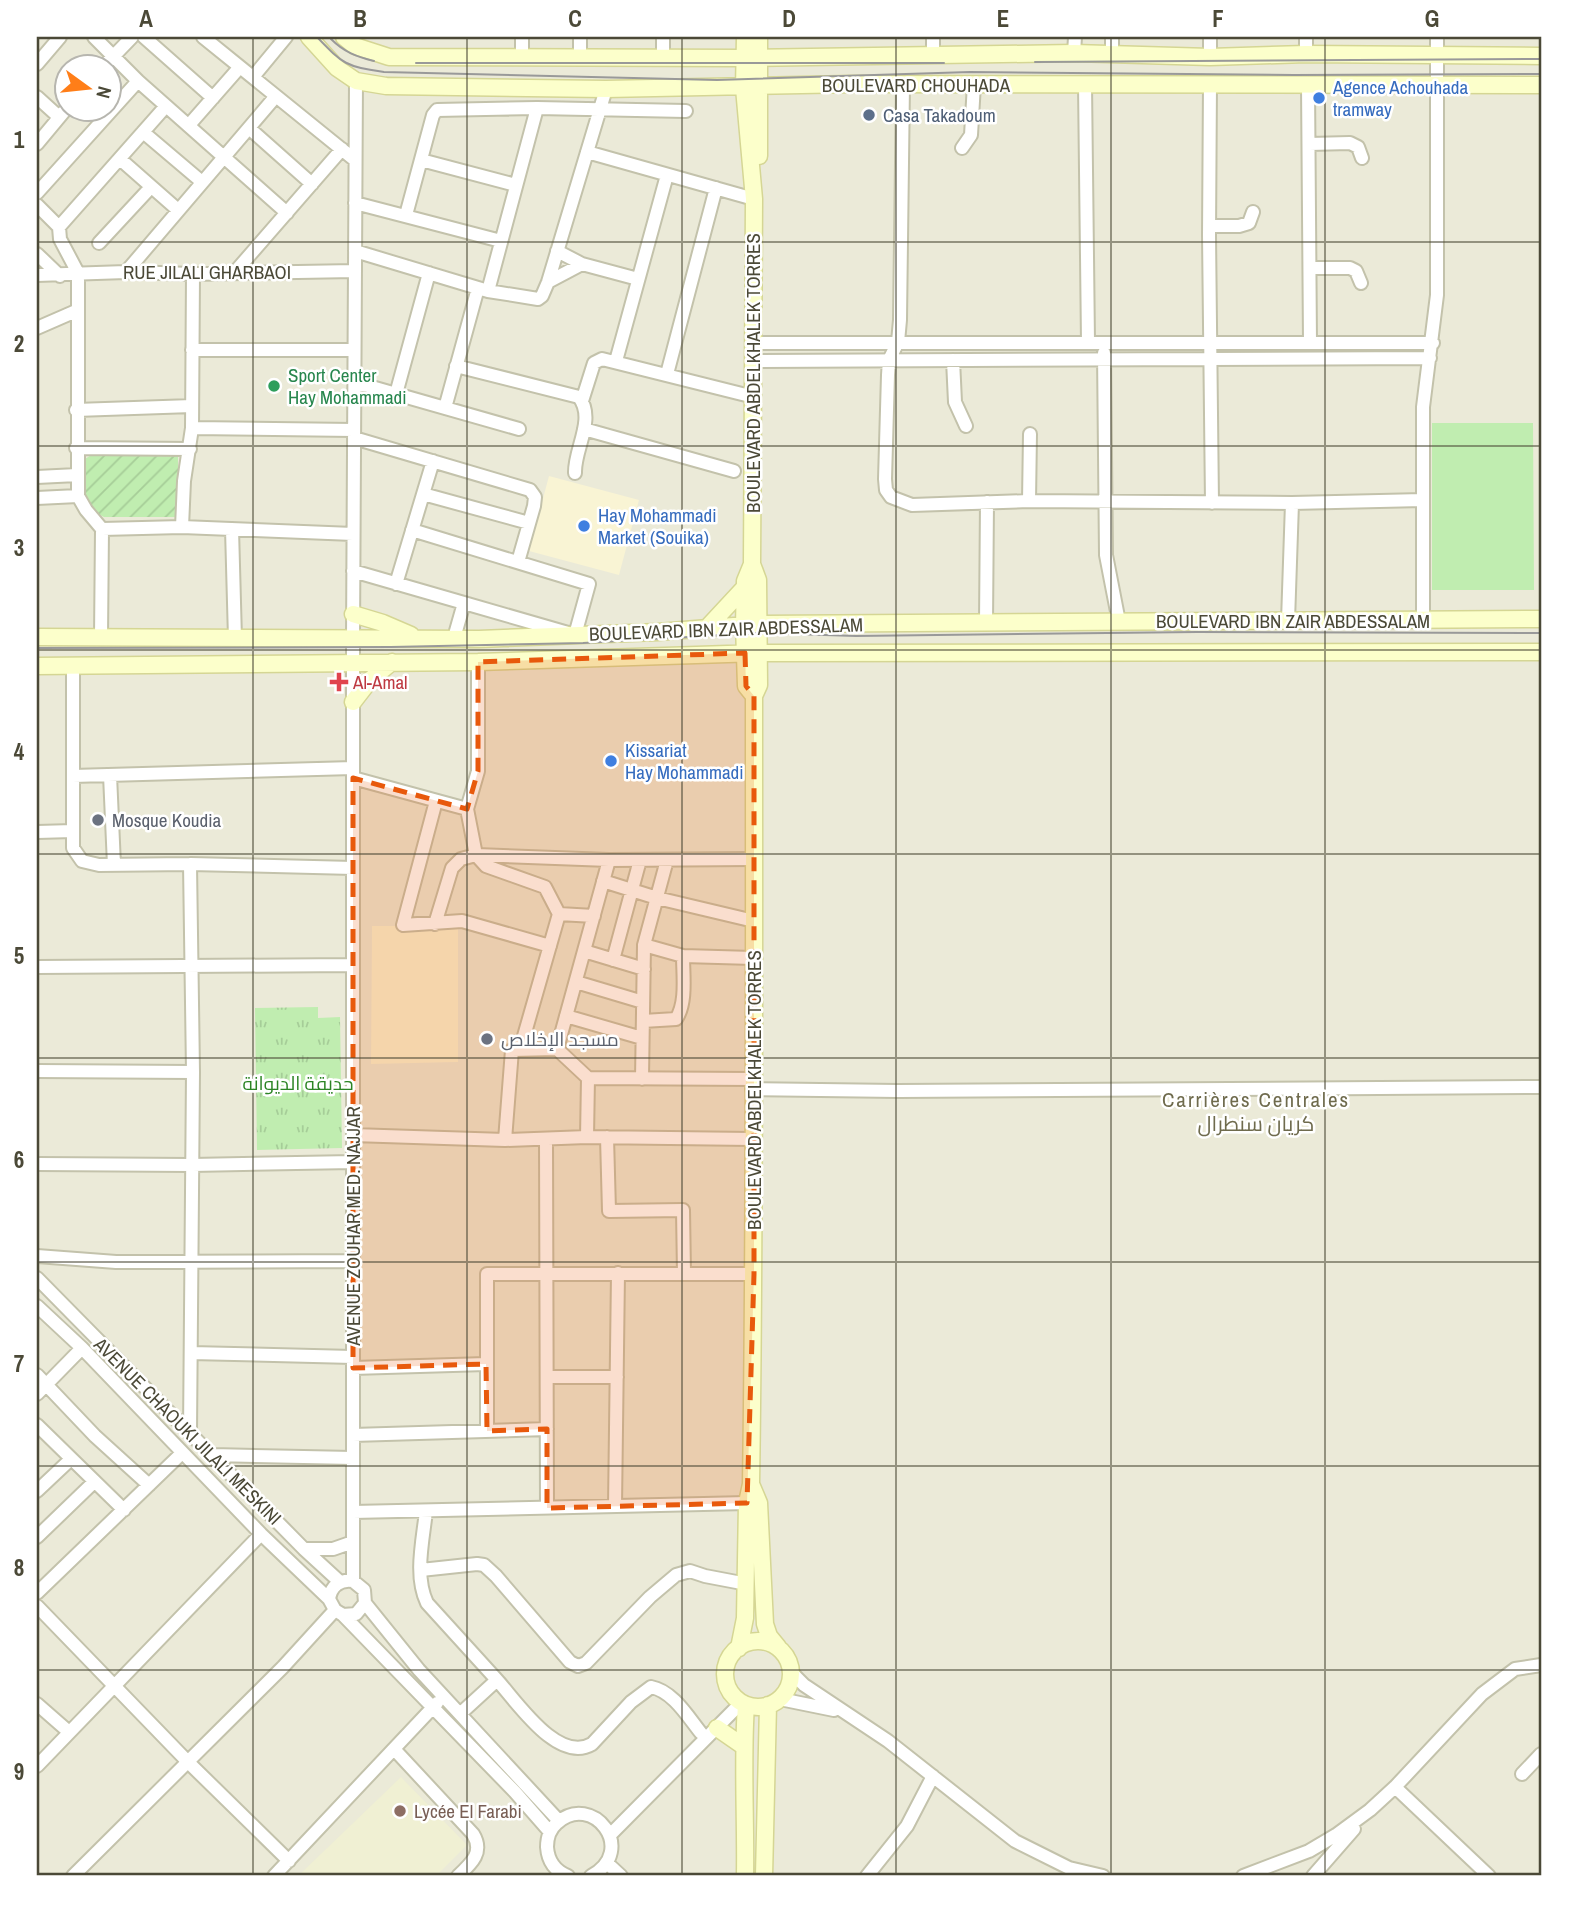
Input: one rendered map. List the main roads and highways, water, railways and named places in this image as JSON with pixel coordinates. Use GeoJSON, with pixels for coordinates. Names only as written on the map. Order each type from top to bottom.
{"type":"FeatureCollection","features":[{"type":"Feature","properties":{"kind":"tram line"},"geometry":{"type":"LineString","coordinates":[[317,37],[346,63],[384,72],[717,80],[970,72],[1541,74]]}},
{"type":"Feature","properties":{"kind":"tram line"},"geometry":{"type":"LineString","coordinates":[[331,39],[351,53],[374,61]]}},
{"type":"Feature","properties":{"kind":"tram line"},"geometry":{"type":"LineString","coordinates":[[1035,62],[1541,59]]}},
{"type":"Feature","properties":{"kind":"tram line"},"geometry":{"type":"LineString","coordinates":[[416,63],[944,63]]}},
{"type":"Feature","properties":{"kind":"tram line"},"geometry":{"type":"LineString","coordinates":[[37,648],[391,647],[583,643],[759,633],[856,636],[1197,632],[1541,633]]}},
{"type":"Feature","properties":{"kind":"place","name":"Agence Achouhada tramway"},"geometry":{"type":"Point","coordinates":[1319,98]}},
{"type":"Feature","properties":{"kind":"place","name":"Casa Takadoum"},"geometry":{"type":"Point","coordinates":[869,115]}},
{"type":"Feature","properties":{"kind":"place","name":"Sport Center Hay Mohammadi"},"geometry":{"type":"Point","coordinates":[274,386]}},
{"type":"Feature","properties":{"kind":"place","name":"Hay Mohammadi Market (Souika)"},"geometry":{"type":"Point","coordinates":[584,526]}},
{"type":"Feature","properties":{"kind":"place","name":"Al-Amal"},"geometry":{"type":"Point","coordinates":[339,682]}},
{"type":"Feature","properties":{"kind":"place","name":"Kissariat Hay Mohammadi"},"geometry":{"type":"Point","coordinates":[611,761]}},
{"type":"Feature","properties":{"kind":"place","name":"Mosque Koudia"},"geometry":{"type":"Point","coordinates":[98,820]}},
{"type":"Feature","properties":{"kind":"place","name":"مسجد الإخلاص"},"geometry":{"type":"Point","coordinates":[487,1039]}},
{"type":"Feature","properties":{"kind":"place","name":"Lycée El Farabi"},"geometry":{"type":"Point","coordinates":[400,1811]}},
{"type":"Feature","properties":{"kind":"district","name":"Carrières Centrales كريان سنطرال"},"geometry":{"type":"Point","coordinates":[1256,1112]}},
{"type":"Feature","properties":{"kind":"park label","name":"حديقة الديوانة"},"geometry":{"type":"Point","coordinates":[298,1083]}}]}
